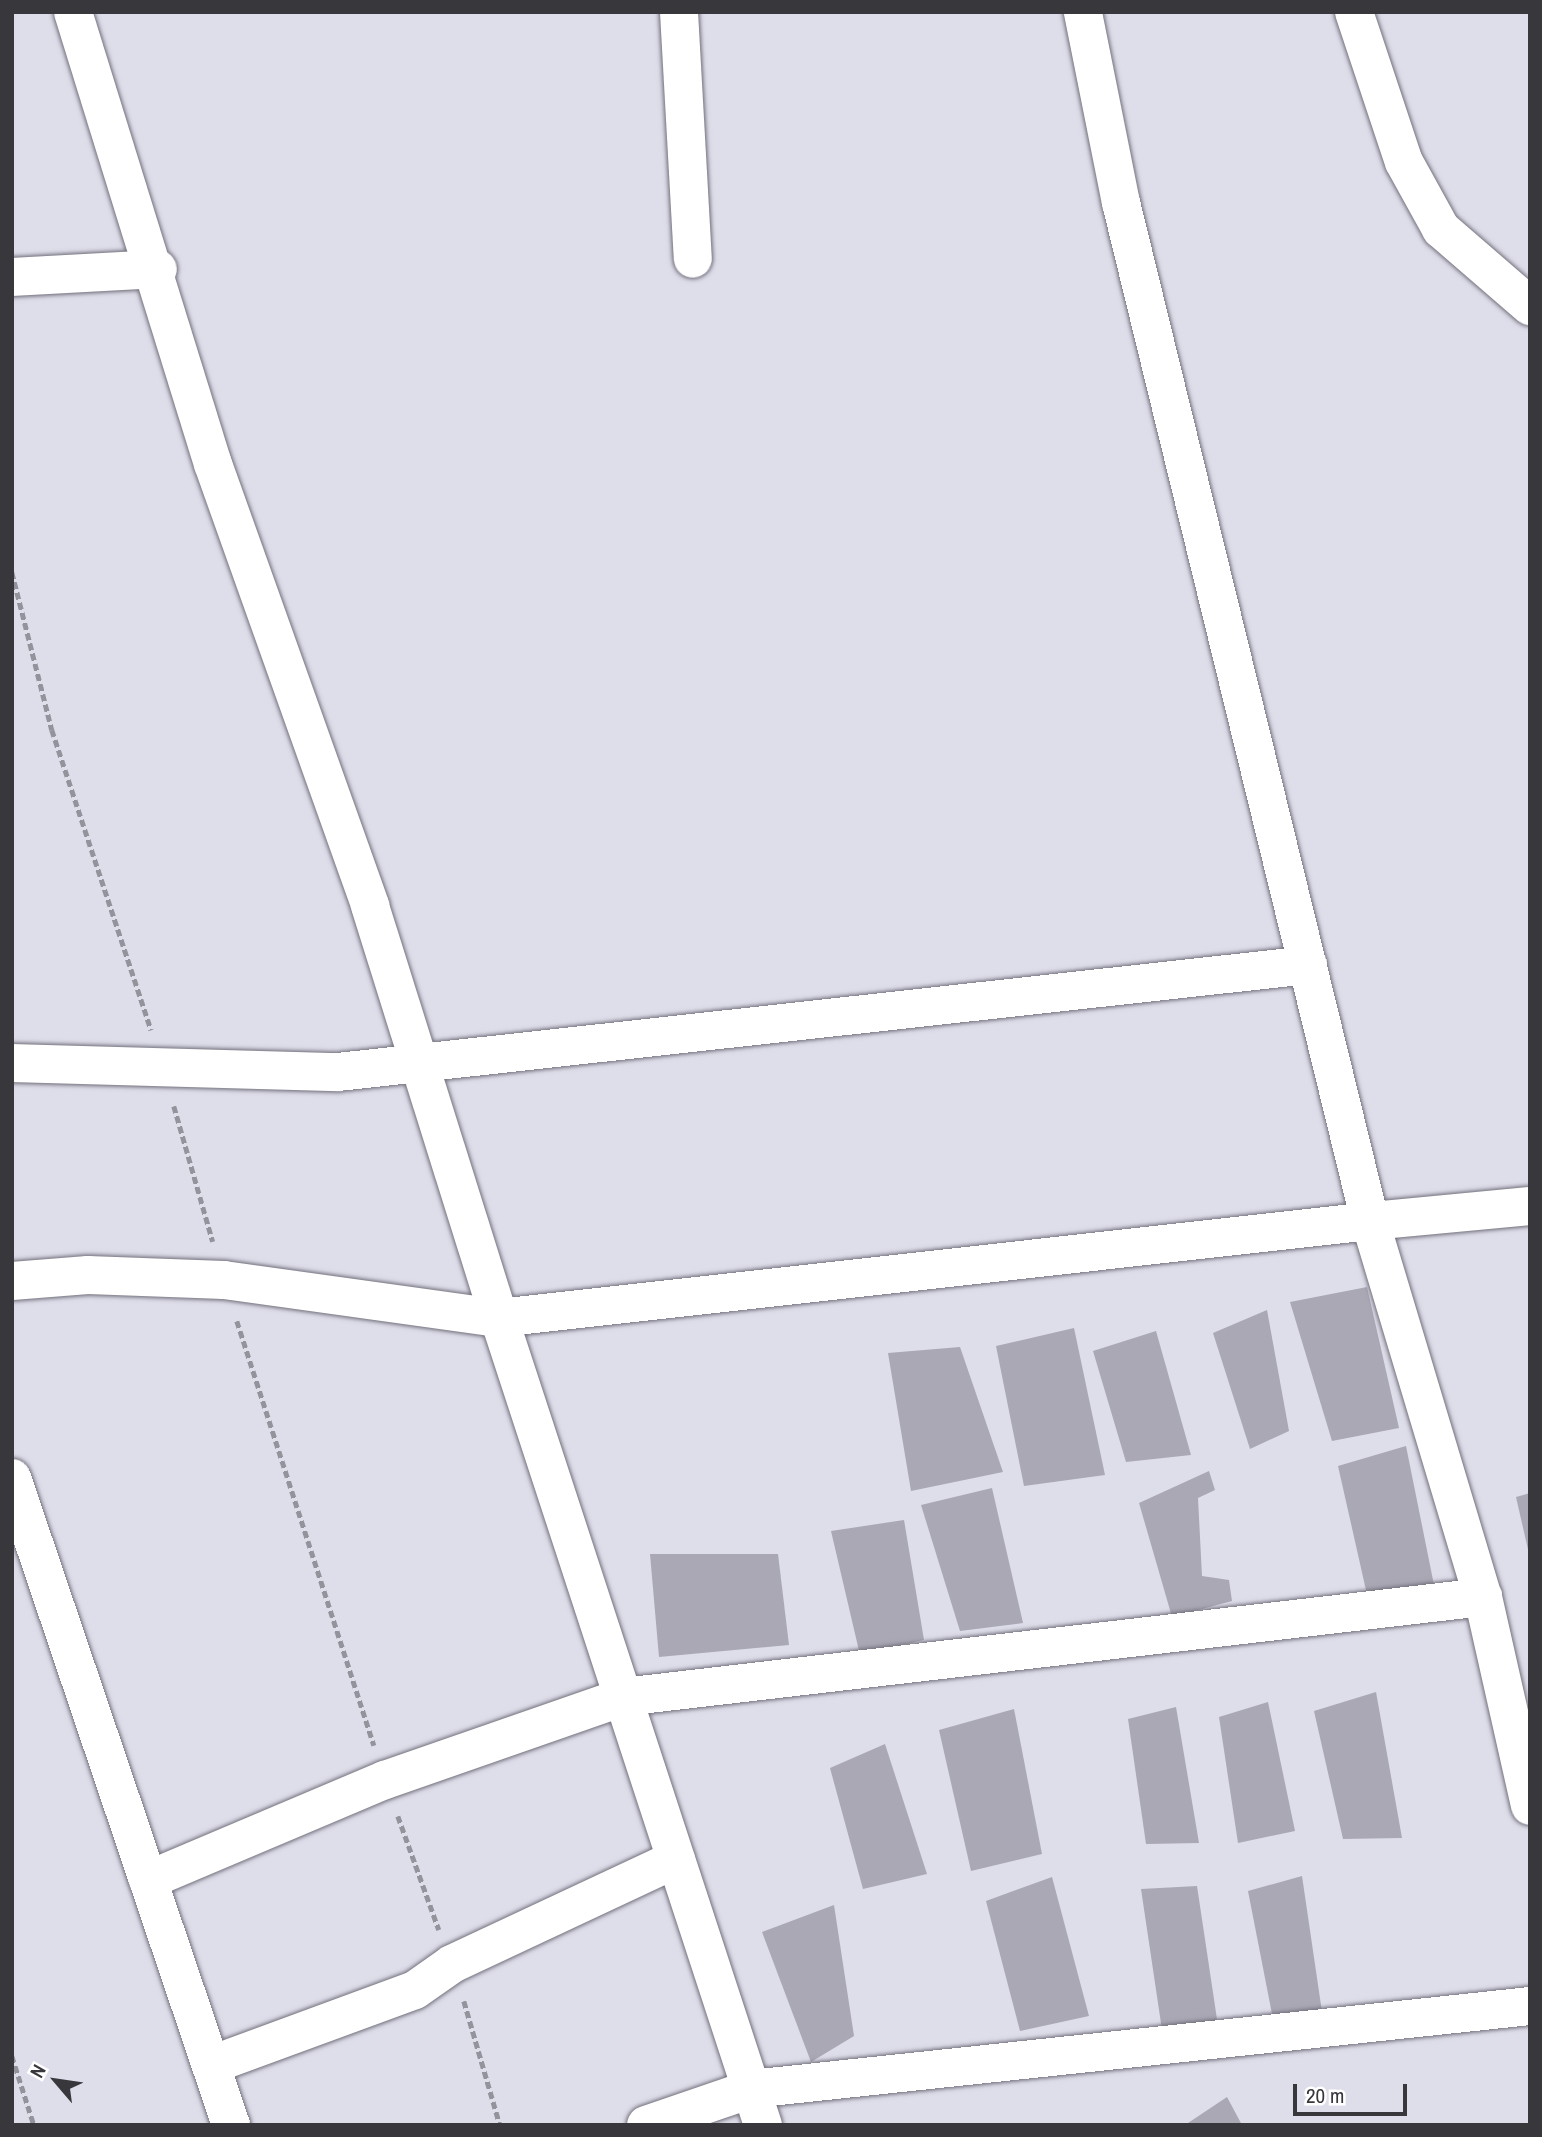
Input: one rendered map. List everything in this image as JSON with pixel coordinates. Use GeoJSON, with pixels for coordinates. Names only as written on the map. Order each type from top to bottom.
{"type":"FeatureCollection","features":[{"type":"Feature","properties":{"kind":"street"},"geometry":{"type":"LineString","coordinates":[[72,12],[158,269],[214,464],[370,906],[499,1318],[763,2125]]}},
{"type":"Feature","properties":{"kind":"street"},"geometry":{"type":"LineString","coordinates":[[679,12],[693,259]]}},
{"type":"Feature","properties":{"kind":"street"},"geometry":{"type":"LineString","coordinates":[[1083,12],[1121,203],[1370,1222],[1483,1597],[1530,1806]]}},
{"type":"Feature","properties":{"kind":"street"},"geometry":{"type":"LineString","coordinates":[[1354,12],[1405,162],[1441,229],[1530,306]]}},
{"type":"Feature","properties":{"kind":"street"},"geometry":{"type":"LineString","coordinates":[[12,277],[158,269]]}},
{"type":"Feature","properties":{"kind":"street"},"geometry":{"type":"LineString","coordinates":[[12,1063],[338,1072],[1308,965]]}},
{"type":"Feature","properties":{"kind":"street"},"geometry":{"type":"LineString","coordinates":[[12,1281],[88,1275],[224,1280],[499,1318],[1530,1206]]}},
{"type":"Feature","properties":{"kind":"street"},"geometry":{"type":"LineString","coordinates":[[12,1478],[231,2125]]}},
{"type":"Feature","properties":{"kind":"street"},"geometry":{"type":"LineString","coordinates":[[148,1881],[385,1780],[623,1697],[1483,1597]]}},
{"type":"Feature","properties":{"kind":"street"},"geometry":{"type":"LineString","coordinates":[[211,2065],[415,1990],[452,1964],[676,1859]]}},
{"type":"Feature","properties":{"kind":"street"},"geometry":{"type":"LineString","coordinates":[[646,2125],[751,2089],[1530,2006]]}},
{"type":"Feature","properties":{"kind":"path"},"geometry":{"type":"LineString","coordinates":[[12,572],[52,730],[163,1067],[224,1280],[385,1780],[452,1964],[500,2125]]}},
{"type":"Feature","properties":{"kind":"path"},"geometry":{"type":"LineString","coordinates":[[12,2056],[34,2125]]}},
{"type":"Feature","properties":{"kind":"building"},"geometry":{"type":"Polygon","coordinates":[[[1367,1287],[1399,1428],[1332,1441],[1290,1302],[1367,1287]]]}},
{"type":"Feature","properties":{"kind":"building"},"geometry":{"type":"Polygon","coordinates":[[[1267,1310],[1289,1431],[1250,1449],[1213,1333],[1267,1310]]]}},
{"type":"Feature","properties":{"kind":"building"},"geometry":{"type":"Polygon","coordinates":[[[1074,1328],[1105,1475],[1024,1486],[996,1346],[1074,1328]]]}},
{"type":"Feature","properties":{"kind":"building"},"geometry":{"type":"Polygon","coordinates":[[[1156,1331],[1191,1455],[1126,1462],[1093,1351],[1156,1331]]]}},
{"type":"Feature","properties":{"kind":"building"},"geometry":{"type":"Polygon","coordinates":[[[960,1347],[1003,1472],[911,1491],[888,1353],[960,1347]]]}},
{"type":"Feature","properties":{"kind":"building"},"geometry":{"type":"Polygon","coordinates":[[[1406,1446],[1435,1590],[1368,1599],[1338,1466],[1406,1446]]]}},
{"type":"Feature","properties":{"kind":"building"},"geometry":{"type":"Polygon","coordinates":[[[1209,1471],[1215,1490],[1198,1498],[1202,1576],[1229,1580],[1232,1601],[1172,1617],[1139,1503],[1209,1471]]]}},
{"type":"Feature","properties":{"kind":"building"},"geometry":{"type":"Polygon","coordinates":[[[992,1488],[1023,1623],[960,1631],[921,1505],[992,1488]]]}},
{"type":"Feature","properties":{"kind":"building"},"geometry":{"type":"Polygon","coordinates":[[[1530,1493],[1530,1554],[1529,1554],[1516,1497],[1530,1493]]]}},
{"type":"Feature","properties":{"kind":"building"},"geometry":{"type":"Polygon","coordinates":[[[904,1520],[924,1640],[860,1655],[831,1531],[904,1520]]]}},
{"type":"Feature","properties":{"kind":"building"},"geometry":{"type":"Polygon","coordinates":[[[650,1554],[778,1554],[789,1645],[659,1657],[650,1554]]]}},
{"type":"Feature","properties":{"kind":"building"},"geometry":{"type":"Polygon","coordinates":[[[1376,1692],[1402,1838],[1343,1839],[1314,1711],[1376,1692]]]}},
{"type":"Feature","properties":{"kind":"building"},"geometry":{"type":"Polygon","coordinates":[[[1268,1702],[1295,1831],[1238,1843],[1219,1717],[1268,1702]]]}},
{"type":"Feature","properties":{"kind":"building"},"geometry":{"type":"Polygon","coordinates":[[[1176,1707],[1199,1843],[1146,1844],[1128,1719],[1176,1707]]]}},
{"type":"Feature","properties":{"kind":"building"},"geometry":{"type":"Polygon","coordinates":[[[1014,1709],[1042,1854],[971,1871],[939,1730],[1014,1709]]]}},
{"type":"Feature","properties":{"kind":"building"},"geometry":{"type":"Polygon","coordinates":[[[885,1744],[927,1874],[863,1889],[830,1768],[885,1744]]]}},
{"type":"Feature","properties":{"kind":"building"},"geometry":{"type":"Polygon","coordinates":[[[1302,1876],[1322,2012],[1272,2014],[1248,1891],[1302,1876]]]}},
{"type":"Feature","properties":{"kind":"building"},"geometry":{"type":"Polygon","coordinates":[[[1052,1877],[1089,2016],[1020,2031],[986,1901],[1052,1877]]]}},
{"type":"Feature","properties":{"kind":"building"},"geometry":{"type":"Polygon","coordinates":[[[1197,1886],[1218,2026],[1162,2030],[1141,1889],[1197,1886]]]}},
{"type":"Feature","properties":{"kind":"building"},"geometry":{"type":"Polygon","coordinates":[[[834,1905],[854,2036],[811,2062],[762,1932],[834,1905]]]}},
{"type":"Feature","properties":{"kind":"building"},"geometry":{"type":"Polygon","coordinates":[[[1227,2097],[1242,2125],[1185,2125],[1227,2097]]]}}]}
